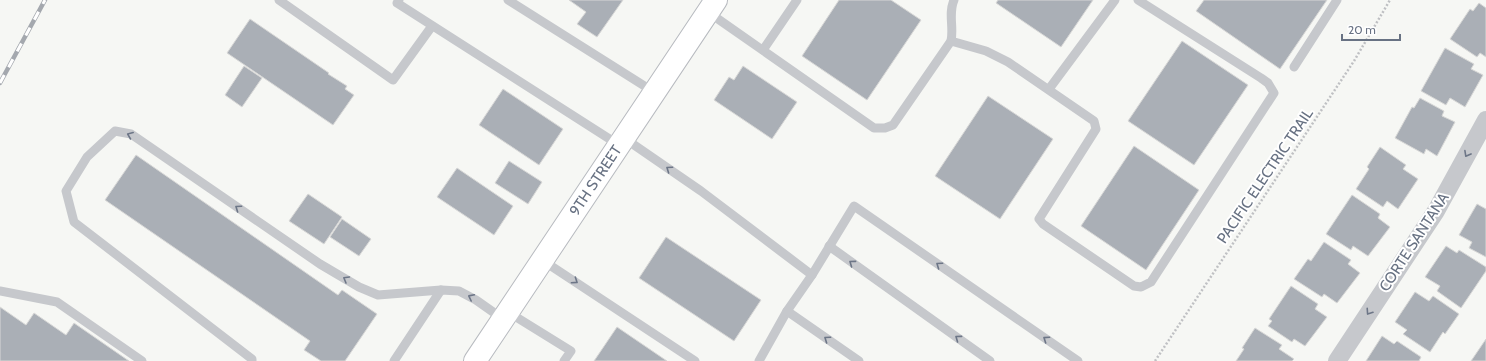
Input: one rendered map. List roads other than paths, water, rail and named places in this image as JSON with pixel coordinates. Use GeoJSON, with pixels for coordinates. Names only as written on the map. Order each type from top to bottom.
{"type":"FeatureCollection","features":[{"type":"Feature","properties":{"kind":"street","name":"9TH STREET"},"geometry":{"type":"LineString","coordinates":[[475,361],[712,6]]}},
{"type":"Feature","properties":{"kind":"street","name":"CORTE SANTANA"},"geometry":{"type":"LineString","coordinates":[[1337,361],[1436,211],[1486,120]]}},
{"type":"Feature","properties":{"kind":"lane"},"geometry":{"type":"LineString","coordinates":[[279,0],[393,80],[432,26]]}},
{"type":"Feature","properties":{"kind":"lane"},"geometry":{"type":"LineString","coordinates":[[508,0],[654,92]]}},
{"type":"Feature","properties":{"kind":"lane"},"geometry":{"type":"LineString","coordinates":[[763,50],[797,0]]}},
{"type":"Feature","properties":{"kind":"lane"},"geometry":{"type":"LineString","coordinates":[[712,6],[763,50],[874,128],[885,128],[893,124],[951,41],[953,31],[951,18],[954,0]]}},
{"type":"Feature","properties":{"kind":"lane"},"geometry":{"type":"LineString","coordinates":[[1049,89],[1115,0]]}},
{"type":"Feature","properties":{"kind":"lane"},"geometry":{"type":"LineString","coordinates":[[951,41],[986,51],[1008,62],[1094,121],[1096,130],[1039,219],[1043,224],[1137,288],[1145,286],[1151,282],[1274,93],[1268,83],[1262,78],[1138,0]]}},
{"type":"Feature","properties":{"kind":"lane"},"geometry":{"type":"LineString","coordinates":[[1294,67],[1337,0]]}},
{"type":"Feature","properties":{"kind":"lane"},"geometry":{"type":"LineString","coordinates":[[396,1],[432,26],[622,141],[701,191],[812,275]]}},
{"type":"Feature","properties":{"kind":"lane"},"geometry":{"type":"LineString","coordinates":[[252,361],[252,358],[74,222],[66,192],[87,157],[115,131],[131,134],[320,264],[360,287],[378,295],[441,290],[458,291],[506,315],[571,351],[564,361]]}},
{"type":"Feature","properties":{"kind":"lane"},"geometry":{"type":"LineString","coordinates":[[759,361],[787,311],[812,275],[854,206],[1078,361]]}},
{"type":"Feature","properties":{"kind":"lane"},"geometry":{"type":"LineString","coordinates":[[829,246],[990,361]]}},
{"type":"Feature","properties":{"kind":"lane"},"geometry":{"type":"LineString","coordinates":[[542,260],[695,361]]}},
{"type":"Feature","properties":{"kind":"lane"},"geometry":{"type":"LineString","coordinates":[[394,361],[441,290]]}},
{"type":"Feature","properties":{"kind":"lane"},"geometry":{"type":"LineString","coordinates":[[0,291],[57,302],[142,361]]}},
{"type":"Feature","properties":{"kind":"lane"},"geometry":{"type":"LineString","coordinates":[[787,311],[859,361]]}},
{"type":"Feature","properties":{"kind":"railway"},"geometry":{"type":"LineString","coordinates":[[0,83],[45,0]]}}]}
